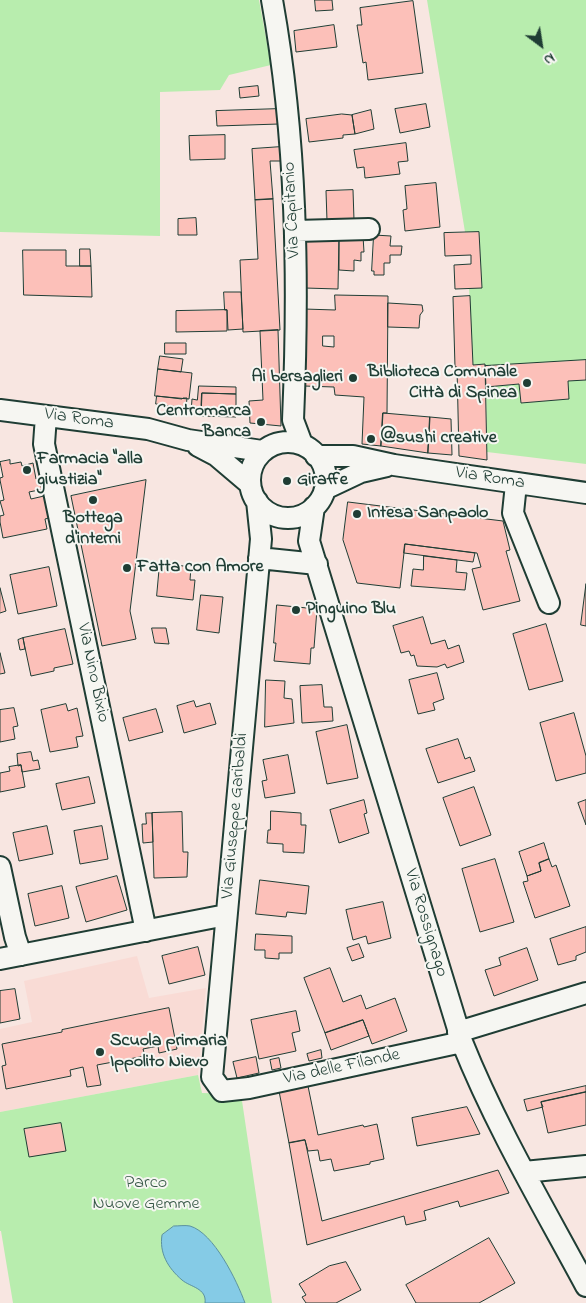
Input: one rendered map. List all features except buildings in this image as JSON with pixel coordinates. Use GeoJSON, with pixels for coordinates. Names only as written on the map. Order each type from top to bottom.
{"type":"FeatureCollection","features":[{"type":"Feature","properties":{"kind":"street","name":"Via Capitanio"},"geometry":{"type":"LineString","coordinates":[[272,0],[288,113],[296,231],[293,422],[309,450]]}},
{"type":"Feature","properties":{"kind":"street"},"geometry":{"type":"LineString","coordinates":[[296,231],[369,229]]}},
{"type":"Feature","properties":{"kind":"street","name":"Via Roma"},"geometry":{"type":"LineString","coordinates":[[0,410],[148,429],[188,440],[270,448],[290,442],[309,450],[353,456],[394,465],[586,493]]}},
{"type":"Feature","properties":{"kind":"street","name":"Via Nino Bixio"},"geometry":{"type":"LineString","coordinates":[[46,416],[44,444],[146,931]]}},
{"type":"Feature","properties":{"kind":"street"},"geometry":{"type":"LineString","coordinates":[[253,492],[251,472],[256,461],[286,436],[293,422]]}},
{"type":"Feature","properties":{"kind":"street","name":"Via Roma"},"geometry":{"type":"LineString","coordinates":[[188,440],[217,456],[253,492],[266,510],[282,517]]}},
{"type":"Feature","properties":{"kind":"street"},"geometry":{"type":"LineString","coordinates":[[282,517],[306,513],[321,499],[325,489],[326,477],[323,466],[309,450]]}},
{"type":"Feature","properties":{"kind":"street","name":"Via Roma"},"geometry":{"type":"LineString","coordinates":[[325,489],[361,472],[394,465]]}},
{"type":"Feature","properties":{"kind":"street"},"geometry":{"type":"LineString","coordinates":[[516,484],[512,513],[548,603]]}},
{"type":"Feature","properties":{"kind":"street","name":"Via Giuseppe Garibaldi"},"geometry":{"type":"LineString","coordinates":[[222,1091],[212,1077],[260,548],[253,492]]}},
{"type":"Feature","properties":{"kind":"street","name":"Via Rossignago"},"geometry":{"type":"LineString","coordinates":[[314,507],[309,540],[460,1037],[486,1101],[586,1286]]}},
{"type":"Feature","properties":{"kind":"street","name":"Via Giuseppe Garibaldi"},"geometry":{"type":"LineString","coordinates":[[260,548],[282,517]]}},
{"type":"Feature","properties":{"kind":"street","name":"Via Rossignago"},"geometry":{"type":"LineString","coordinates":[[282,517],[309,540]]}},
{"type":"Feature","properties":{"kind":"street"},"geometry":{"type":"LineString","coordinates":[[260,548],[317,564]]}},
{"type":"Feature","properties":{"kind":"street"},"geometry":{"type":"LineString","coordinates":[[0,867],[15,938],[21,955]]}},
{"type":"Feature","properties":{"kind":"street"},"geometry":{"type":"LineString","coordinates":[[0,959],[226,915]]}},
{"type":"Feature","properties":{"kind":"street","name":"Via delle Filande"},"geometry":{"type":"LineString","coordinates":[[222,1091],[249,1088],[317,1074],[460,1037],[586,994]]}},
{"type":"Feature","properties":{"kind":"street"},"geometry":{"type":"LineString","coordinates":[[524,1172],[586,1166]]}},
{"type":"Feature","properties":{"kind":"shaded area","name":"Scuola primaria Ippolito Nievo"},"geometry":{"type":"Polygon","coordinates":[[[137,956],[149,998],[206,988],[198,1075],[0,1112],[0,1029],[32,1022],[24,981],[137,956]]]}},
{"type":"Feature","properties":{"kind":"green space"},"geometry":{"type":"Polygon","coordinates":[[[0,0],[259,0],[271,65],[229,75],[220,90],[160,92],[160,236],[0,232],[0,0]]]}},
{"type":"Feature","properties":{"kind":"green space"},"geometry":{"type":"Polygon","coordinates":[[[427,0],[586,0],[586,360],[485,366],[484,364],[473,365],[469,288],[482,287],[479,232],[465,232],[427,0]]]}},
{"type":"Feature","properties":{"kind":"green space"},"geometry":{"type":"Polygon","coordinates":[[[586,380],[586,464],[487,452],[486,387],[519,384],[521,403],[568,399],[568,381],[586,380]]]}},
{"type":"Feature","properties":{"kind":"green space","name":"Parco Nuove Gemme"},"geometry":{"type":"Polygon","coordinates":[[[198,1075],[202,1093],[241,1094],[272,1303],[13,1303],[0,1231],[0,1112],[198,1075]]]}},
{"type":"Feature","properties":{"kind":"water"},"geometry":{"type":"Polygon","coordinates":[[[174,1226],[190,1226],[199,1230],[208,1238],[230,1271],[245,1303],[205,1303],[205,1298],[201,1291],[177,1275],[163,1254],[161,1242],[162,1235],[174,1226]]]}},
{"type":"Feature","properties":{"kind":"place","name":"Ai bersaglieri"},"geometry":{"type":"Point","coordinates":[353,378]}},
{"type":"Feature","properties":{"kind":"place","name":"Biblioteca Comunale Città di Spinea"},"geometry":{"type":"Point","coordinates":[527,383]}},
{"type":"Feature","properties":{"kind":"place","name":"Centromarca Banca"},"geometry":{"type":"Point","coordinates":[261,422]}},
{"type":"Feature","properties":{"kind":"place","name":"@sushi creative"},"geometry":{"type":"Point","coordinates":[371,439]}},
{"type":"Feature","properties":{"kind":"place","name":"Farmacia \"alla giustizia\""},"geometry":{"type":"Point","coordinates":[27,470]}},
{"type":"Feature","properties":{"kind":"place","name":"Giraffe"},"geometry":{"type":"Point","coordinates":[287,481]}},
{"type":"Feature","properties":{"kind":"place","name":"Bottega d'interni"},"geometry":{"type":"Point","coordinates":[93,500]}},
{"type":"Feature","properties":{"kind":"place","name":"Intesa Sanpaolo"},"geometry":{"type":"Point","coordinates":[357,514]}},
{"type":"Feature","properties":{"kind":"place","name":"Fatta con Amore"},"geometry":{"type":"Point","coordinates":[127,568]}},
{"type":"Feature","properties":{"kind":"place","name":"Pinguino Blu"},"geometry":{"type":"Point","coordinates":[296,610]}},
{"type":"Feature","properties":{"kind":"place","name":"Scuola primaria Ippolito Nievo"},"geometry":{"type":"Point","coordinates":[100,1052]}}]}
